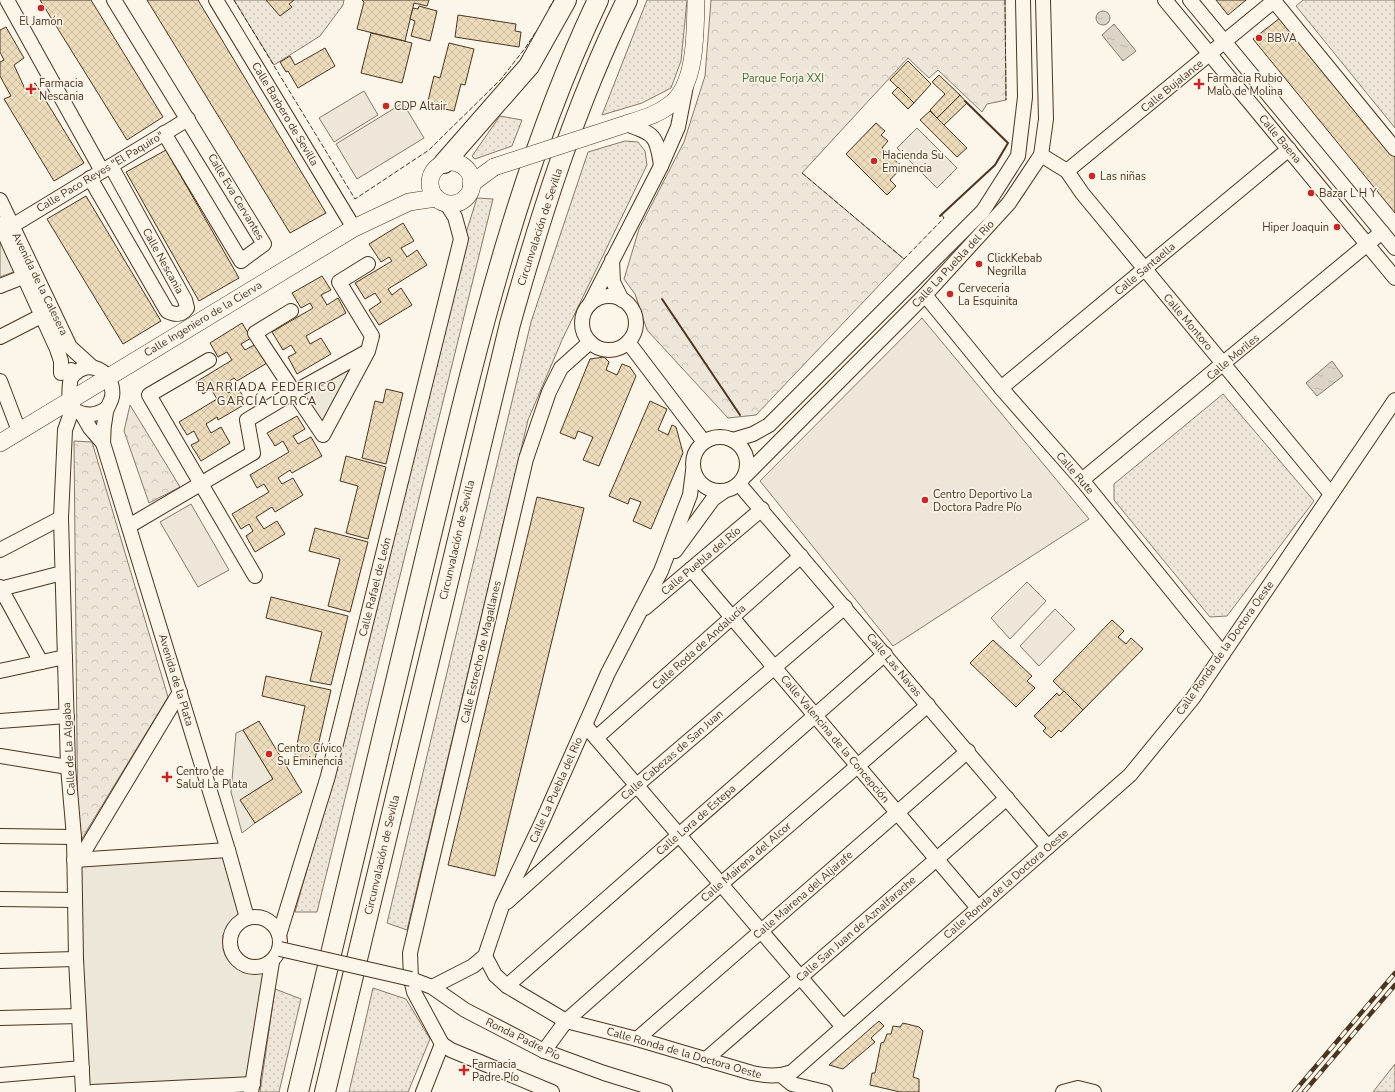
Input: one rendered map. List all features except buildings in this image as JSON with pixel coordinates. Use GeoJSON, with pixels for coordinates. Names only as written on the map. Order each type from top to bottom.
{"type":"FeatureCollection","features":[{"type":"Feature","properties":{"kind":"highway"},"geometry":{"type":"LineString","coordinates":[[444,163],[529,66],[566,0]]}},
{"type":"Feature","properties":{"kind":"highway"},"geometry":{"type":"LineString","coordinates":[[298,1092],[484,320],[530,164],[575,48],[598,0]]}},
{"type":"Feature","properties":{"kind":"highway","name":"Circunvalación de Sevilla"},"geometry":{"type":"LineString","coordinates":[[325,1092],[510,324],[531,247],[584,98],[627,0]]}},
{"type":"Feature","properties":{"kind":"main road"},"geometry":{"type":"LineString","coordinates":[[469,176],[626,124],[654,114],[672,104],[686,85],[694,48],[696,0]]}},
{"type":"Feature","properties":{"kind":"main road"},"geometry":{"type":"LineString","coordinates":[[444,163],[456,163],[469,176],[469,193],[459,202],[441,200],[432,192],[430,178],[438,166],[444,163]]}},
{"type":"Feature","properties":{"kind":"main road","name":"Calle Ingeniero de la Cierva"},"geometry":{"type":"LineString","coordinates":[[409,202],[430,178]]}},
{"type":"Feature","properties":{"kind":"main road","name":"Calle Ingeniero de la Cierva"},"geometry":{"type":"LineString","coordinates":[[0,443],[19,431],[75,407],[108,377],[354,228],[409,202],[441,200]]}},
{"type":"Feature","properties":{"kind":"street","name":"Calle Nescania"},"geometry":{"type":"LineString","coordinates":[[7,0],[101,172],[167,311],[178,314],[184,312],[187,308],[185,300],[101,172]]}},
{"type":"Feature","properties":{"kind":"street","name":"Calle Eva Cervantes"},"geometry":{"type":"LineString","coordinates":[[114,0],[264,244],[241,260],[164,134]]}},
{"type":"Feature","properties":{"kind":"street","name":"Calle Barbero de Sevilla"},"geometry":{"type":"LineString","coordinates":[[216,0],[354,228]]}},
{"type":"Feature","properties":{"kind":"street","name":"Calle La Puebla del Rio"},"geometry":{"type":"LineString","coordinates":[[733,440],[753,434],[769,425],[983,211],[1018,156],[1025,96],[1023,0]]}},
{"type":"Feature","properties":{"kind":"street","name":"Calle La Puebla del Rio"},"geometry":{"type":"LineString","coordinates":[[742,480],[925,295],[1009,203],[1041,155],[1046,119],[1043,0]]}},
{"type":"Feature","properties":{"kind":"street","name":"Calle Baena"},"geometry":{"type":"LineString","coordinates":[[1165,0],[1395,278]]}},
{"type":"Feature","properties":{"kind":"street","name":"Calle Baena"},"geometry":{"type":"LineString","coordinates":[[1190,0],[1395,248]]}},
{"type":"Feature","properties":{"kind":"street"},"geometry":{"type":"LineString","coordinates":[[1275,1],[1395,149]]}},
{"type":"Feature","properties":{"kind":"street","name":"Calle Bujalance"},"geometry":{"type":"LineString","coordinates":[[1068,171],[1275,1]]}},
{"type":"Feature","properties":{"kind":"street"},"geometry":{"type":"LineString","coordinates":[[612,260],[613,282],[622,300],[631,308],[636,319],[634,332],[628,342],[613,350],[597,347],[590,342],[585,335],[582,323],[585,311],[590,304],[612,260],[662,166],[678,127],[686,85]]}},
{"type":"Feature","properties":{"kind":"street","name":"Calle Paco Reyes \"El Paquiro\""},"geometry":{"type":"LineString","coordinates":[[6,225],[101,172],[188,119]]}},
{"type":"Feature","properties":{"kind":"street"},"geometry":{"type":"LineString","coordinates":[[626,124],[648,131],[658,145],[662,166]]}},
{"type":"Feature","properties":{"kind":"street","name":"Calle Santaella"},"geometry":{"type":"LineString","coordinates":[[1001,388],[1289,149]]}},
{"type":"Feature","properties":{"kind":"street","name":"Calle Montoro"},"geometry":{"type":"LineString","coordinates":[[1041,155],[1068,171],[1082,193],[1331,494]]}},
{"type":"Feature","properties":{"kind":"street","name":"Avenida de la Calesera"},"geometry":{"type":"LineString","coordinates":[[0,200],[6,225],[47,313],[70,347]]}},
{"type":"Feature","properties":{"kind":"street","name":"Calle Rafael de León"},"geometry":{"type":"LineString","coordinates":[[280,932],[328,776],[461,239],[455,217],[441,200]]}},
{"type":"Feature","properties":{"kind":"street","name":"Calle Moriles"},"geometry":{"type":"LineString","coordinates":[[1082,480],[1382,232]]}},
{"type":"Feature","properties":{"kind":"street"},"geometry":{"type":"LineString","coordinates":[[291,311],[255,333],[323,435],[368,351],[372,336],[339,282],[368,264]]}},
{"type":"Feature","properties":{"kind":"street"},"geometry":{"type":"LineString","coordinates":[[0,286],[30,274]]}},
{"type":"Feature","properties":{"kind":"street","name":"Calle Rute"},"geometry":{"type":"LineString","coordinates":[[925,295],[1001,388],[1082,480],[1223,654]]}},
{"type":"Feature","properties":{"kind":"street"},"geometry":{"type":"LineString","coordinates":[[590,304],[605,296],[622,300]]}},
{"type":"Feature","properties":{"kind":"street"},"geometry":{"type":"LineString","coordinates":[[0,337],[47,313],[66,375]]}},
{"type":"Feature","properties":{"kind":"street","name":"Calle Estrecho de Magallanes"},"geometry":{"type":"LineString","coordinates":[[411,979],[410,953],[526,459],[549,392],[561,368],[590,342]]}},
{"type":"Feature","properties":{"kind":"street"},"geometry":{"type":"LineString","coordinates":[[628,342],[704,442]]}},
{"type":"Feature","properties":{"kind":"street"},"geometry":{"type":"LineString","coordinates":[[70,347],[92,367]]}},
{"type":"Feature","properties":{"kind":"street"},"geometry":{"type":"LineString","coordinates":[[66,375],[70,347]]}},
{"type":"Feature","properties":{"kind":"street"},"geometry":{"type":"LineString","coordinates":[[129,526],[253,453],[247,420],[368,351]]}},
{"type":"Feature","properties":{"kind":"street"},"geometry":{"type":"LineString","coordinates":[[209,360],[149,395],[255,576]]}},
{"type":"Feature","properties":{"kind":"street"},"geometry":{"type":"LineString","coordinates":[[66,375],[83,368],[92,367],[102,370],[108,377],[112,387],[112,398],[106,409],[103,443]]}},
{"type":"Feature","properties":{"kind":"street","name":"Calle de La Algaba"},"geometry":{"type":"LineString","coordinates":[[66,375],[75,407],[65,430],[61,518],[62,573],[68,767],[76,860],[76,959],[83,1092]]}},
{"type":"Feature","properties":{"kind":"street"},"geometry":{"type":"LineString","coordinates":[[0,381],[19,431]]}},
{"type":"Feature","properties":{"kind":"street","name":"Calle Ronda de la Doctora Oeste"},"geometry":{"type":"LineString","coordinates":[[485,956],[495,975],[507,986],[566,1021],[638,1039],[752,1074],[786,1080],[792,1072],[843,1026],[1130,775],[1193,698],[1395,400]]}},
{"type":"Feature","properties":{"kind":"street"},"geometry":{"type":"LineString","coordinates":[[75,407],[91,415],[106,409]]}},
{"type":"Feature","properties":{"kind":"street"},"geometry":{"type":"LineString","coordinates":[[75,407],[103,443]]}},
{"type":"Feature","properties":{"kind":"street"},"geometry":{"type":"LineString","coordinates":[[661,571],[690,495],[694,455],[704,442],[718,436],[733,440],[745,451],[748,459],[742,480],[732,489],[722,492],[713,491],[704,487],[693,471]]}},
{"type":"Feature","properties":{"kind":"street","name":"Avenida de la Plata"},"geometry":{"type":"LineString","coordinates":[[103,443],[228,850],[247,918]]}},
{"type":"Feature","properties":{"kind":"street","name":"Calle Las Navas"},"geometry":{"type":"LineString","coordinates":[[742,480],[762,509],[801,556],[1008,798],[1048,847]]}},
{"type":"Feature","properties":{"kind":"street"},"geometry":{"type":"LineString","coordinates":[[661,571],[692,527],[713,500],[722,492]]}},
{"type":"Feature","properties":{"kind":"street","name":"Calle Puebla del Río"},"geometry":{"type":"LineString","coordinates":[[640,612],[762,509]]}},
{"type":"Feature","properties":{"kind":"street"},"geometry":{"type":"LineString","coordinates":[[0,550],[61,518]]}},
{"type":"Feature","properties":{"kind":"street","name":"Calle Roda de Andalucía"},"geometry":{"type":"LineString","coordinates":[[596,738],[801,556]]}},
{"type":"Feature","properties":{"kind":"street","name":"Calle Valencina de la Concepción"},"geometry":{"type":"LineString","coordinates":[[691,569],[978,908]]}},
{"type":"Feature","properties":{"kind":"street","name":"Calle La Puebla del Rio"},"geometry":{"type":"LineString","coordinates":[[485,956],[502,906],[518,883],[608,673],[661,571]]}},
{"type":"Feature","properties":{"kind":"street"},"geometry":{"type":"LineString","coordinates":[[41,662],[0,589],[62,573]]}},
{"type":"Feature","properties":{"kind":"street","name":"Calle Cabezas de San Juan"},"geometry":{"type":"LineString","coordinates":[[518,883],[637,785],[845,607]]}},
{"type":"Feature","properties":{"kind":"street","name":"Calle Lora de Estepa"},"geometry":{"type":"LineString","coordinates":[[507,986],[885,654]]}},
{"type":"Feature","properties":{"kind":"street"},"geometry":{"type":"LineString","coordinates":[[0,670],[65,657]]}},
{"type":"Feature","properties":{"kind":"street"},"geometry":{"type":"LineString","coordinates":[[76,860],[180,692]]}},
{"type":"Feature","properties":{"kind":"street","name":"Calle Mairena del Alcor"},"geometry":{"type":"LineString","coordinates":[[544,1051],[566,1021],[721,884],[928,705]]}},
{"type":"Feature","properties":{"kind":"street"},"geometry":{"type":"LineString","coordinates":[[0,722],[67,716]]}},
{"type":"Feature","properties":{"kind":"street"},"geometry":{"type":"LineString","coordinates":[[585,725],[843,1026]]}},
{"type":"Feature","properties":{"kind":"street","name":"Calle Mairena del Aljarafe"},"geometry":{"type":"LineString","coordinates":[[638,1039],[968,751]]}},
{"type":"Feature","properties":{"kind":"street"},"geometry":{"type":"LineString","coordinates":[[0,756],[68,767]]}},
{"type":"Feature","properties":{"kind":"street","name":"Calle San Juan de Aznalfarache"},"geometry":{"type":"LineString","coordinates":[[705,1060],[1008,798]]}},
{"type":"Feature","properties":{"kind":"street"},"geometry":{"type":"LineString","coordinates":[[0,836],[74,836]]}},
{"type":"Feature","properties":{"kind":"street"},"geometry":{"type":"LineString","coordinates":[[76,860],[228,850]]}},
{"type":"Feature","properties":{"kind":"street"},"geometry":{"type":"LineString","coordinates":[[0,899],[75,900]]}},
{"type":"Feature","properties":{"kind":"street"},"geometry":{"type":"LineString","coordinates":[[92,1092],[252,1088],[272,962],[280,949],[280,932],[272,923],[264,918],[247,918],[240,922],[231,935],[230,943],[233,955],[242,964],[249,967],[265,966],[272,962]]}},
{"type":"Feature","properties":{"kind":"street","name":"Ronda Padre Pío"},"geometry":{"type":"LineString","coordinates":[[280,949],[411,979],[432,987],[466,1010],[544,1051],[604,1073],[666,1092]]}},
{"type":"Feature","properties":{"kind":"street"},"geometry":{"type":"LineString","coordinates":[[432,987],[473,966],[485,956]]}},
{"type":"Feature","properties":{"kind":"street"},"geometry":{"type":"LineString","coordinates":[[0,961],[76,959]]}},
{"type":"Feature","properties":{"kind":"street"},"geometry":{"type":"LineString","coordinates":[[411,979],[414,992],[442,1044],[451,1050],[552,1092]]}},
{"type":"Feature","properties":{"kind":"street"},"geometry":{"type":"LineString","coordinates":[[0,1018],[79,1016]]}},
{"type":"Feature","properties":{"kind":"street"},"geometry":{"type":"LineString","coordinates":[[423,1092],[442,1044]]}},
{"type":"Feature","properties":{"kind":"street"},"geometry":{"type":"LineString","coordinates":[[0,1074],[82,1068]]}},
{"type":"Feature","properties":{"kind":"street"},"geometry":{"type":"LineString","coordinates":[[786,1080],[825,1092]]}},
{"type":"Feature","properties":{"kind":"street"},"geometry":{"type":"LineString","coordinates":[[1063,1092],[1078,1088],[1094,1092]]}},
{"type":"Feature","properties":{"kind":"green space"},"geometry":{"type":"Polygon","coordinates":[[[234,0],[344,0],[343,5],[320,36],[274,65],[234,0]]]}},
{"type":"Feature","properties":{"kind":"green space"},"geometry":{"type":"Polygon","coordinates":[[[647,0],[687,0],[681,61],[671,88],[642,103],[602,115],[647,0]]]}},
{"type":"Feature","properties":{"kind":"green space","name":"Parque Forja XXI"},"geometry":{"type":"Polygon","coordinates":[[[711,0],[1005,0],[1006,100],[987,104],[982,112],[938,70],[929,78],[908,58],[802,173],[904,259],[756,415],[728,418],[647,330],[635,294],[624,279],[639,229],[684,142],[705,76],[711,0]]]}},
{"type":"Feature","properties":{"kind":"green space"},"geometry":{"type":"Polygon","coordinates":[[[1303,0],[1395,0],[1395,128],[1296,6],[1303,0]]]}},
{"type":"Feature","properties":{"kind":"green space"},"geometry":{"type":"Polygon","coordinates":[[[364,91],[378,115],[334,142],[319,118],[364,91]]]}},
{"type":"Feature","properties":{"kind":"green space"},"geometry":{"type":"Polygon","coordinates":[[[403,103],[424,138],[357,179],[336,144],[403,103]]]}},
{"type":"Feature","properties":{"kind":"green space"},"geometry":{"type":"Polygon","coordinates":[[[500,116],[522,120],[512,146],[475,159],[472,156],[500,116]]]}},
{"type":"Feature","properties":{"kind":"green space"},"geometry":{"type":"Polygon","coordinates":[[[917,128],[957,168],[937,188],[897,148],[917,128]]]}},
{"type":"Feature","properties":{"kind":"green space"},"geometry":{"type":"Polygon","coordinates":[[[625,141],[638,142],[645,151],[647,165],[562,340],[528,420],[407,930],[387,923],[531,322],[588,152],[625,141]]]}},
{"type":"Feature","properties":{"kind":"green space"},"geometry":{"type":"Polygon","coordinates":[[[477,198],[493,199],[317,912],[295,912],[332,780],[465,236],[477,198]]]}},
{"type":"Feature","properties":{"kind":"green space","name":"Centro Deportivo La Doctora Padre Pío"},"geometry":{"type":"Polygon","coordinates":[[[922,318],[1089,519],[893,646],[760,481],[922,318]]]}},
{"type":"Feature","properties":{"kind":"green space"},"geometry":{"type":"Polygon","coordinates":[[[1223,394],[1314,501],[1227,616],[1210,617],[1114,500],[1114,484],[1223,394]]]}},
{"type":"Feature","properties":{"kind":"green space"},"geometry":{"type":"Polygon","coordinates":[[[130,405],[180,487],[149,503],[124,431],[130,405]]]}},
{"type":"Feature","properties":{"kind":"green space"},"geometry":{"type":"Polygon","coordinates":[[[74,441],[92,442],[168,697],[78,845],[74,441]]]}},
{"type":"Feature","properties":{"kind":"green space"},"geometry":{"type":"Polygon","coordinates":[[[191,504],[229,570],[198,587],[160,522],[191,504]]]}},
{"type":"Feature","properties":{"kind":"green space"},"geometry":{"type":"Polygon","coordinates":[[[1027,582],[1046,601],[1010,639],[991,618],[1027,582]]]}},
{"type":"Feature","properties":{"kind":"green space"},"geometry":{"type":"Polygon","coordinates":[[[1055,609],[1075,629],[1039,666],[1020,646],[1055,609]]]}},
{"type":"Feature","properties":{"kind":"green space"},"geometry":{"type":"Polygon","coordinates":[[[373,988],[406,999],[430,1039],[408,1092],[349,1092],[373,988]]]}},
{"type":"Feature","properties":{"kind":"green space"},"geometry":{"type":"Polygon","coordinates":[[[275,989],[301,999],[279,1092],[260,1092],[275,989]]]}},
{"type":"Feature","properties":{"kind":"green space"},"geometry":{"type":"Polygon","coordinates":[[[1395,1064],[1395,1092],[1373,1092],[1395,1064]]]}},
{"type":"Feature","properties":{"kind":"shaded area"},"geometry":{"type":"Polygon","coordinates":[[[0,231],[16,271],[0,277],[0,231]]]}},
{"type":"Feature","properties":{"kind":"shaded area"},"geometry":{"type":"Polygon","coordinates":[[[368,351],[323,435],[294,392],[368,351]]]}},
{"type":"Feature","properties":{"kind":"shaded area"},"geometry":{"type":"Polygon","coordinates":[[[243,730],[273,779],[241,800],[255,823],[242,833],[231,792],[236,733],[243,730]]]}},
{"type":"Feature","properties":{"kind":"shaded area"},"geometry":{"type":"Polygon","coordinates":[[[224,855],[241,914],[223,935],[230,961],[251,973],[267,971],[249,1080],[87,1087],[77,864],[224,855]]]}},
{"type":"Feature","properties":{"kind":"water"},"geometry":{"type":"Polygon","coordinates":[[[1100,11],[1106,11],[1110,15],[1110,21],[1106,25],[1100,25],[1096,21],[1096,15],[1100,11]]]}},
{"type":"Feature","properties":{"kind":"water"},"geometry":{"type":"Polygon","coordinates":[[[1114,24],[1136,51],[1123,61],[1102,35],[1114,24]]]}},
{"type":"Feature","properties":{"kind":"water"},"geometry":{"type":"Polygon","coordinates":[[[1332,361],[1343,376],[1317,396],[1306,383],[1332,361]]]}},
{"type":"Feature","properties":{"kind":"railway"},"geometry":{"type":"LineString","coordinates":[[1294,1092],[1395,973]]}},
{"type":"Feature","properties":{"kind":"railway"},"geometry":{"type":"LineString","coordinates":[[1304,1092],[1395,985]]}},
{"type":"Feature","properties":{"kind":"fence"},"geometry":{"type":"LineString","coordinates":[[234,0],[355,199],[429,150],[501,79],[526,47],[537,30]]}},
{"type":"Feature","properties":{"kind":"fence"},"geometry":{"type":"LineString","coordinates":[[549,8],[554,0]]}},
{"type":"Feature","properties":{"kind":"fence"},"geometry":{"type":"LineString","coordinates":[[1005,0],[1006,100]]}},
{"type":"Feature","properties":{"kind":"fence"},"geometry":{"type":"LineString","coordinates":[[802,173],[904,259],[944,218],[942,215]]}},
{"type":"Feature","properties":{"kind":"wall"},"geometry":{"type":"LineString","coordinates":[[940,216],[995,165],[1008,143],[965,101]]}},
{"type":"Feature","properties":{"kind":"wall"},"geometry":{"type":"LineString","coordinates":[[662,299],[740,415]]}},
{"type":"Feature","properties":{"kind":"place","name":"El Jamón"},"geometry":{"type":"Point","coordinates":[41,8]}},
{"type":"Feature","properties":{"kind":"place","name":"BBVA"},"geometry":{"type":"Point","coordinates":[1259,38]}},
{"type":"Feature","properties":{"kind":"place","name":"Farmacia Rubio Malo de Molina"},"geometry":{"type":"Point","coordinates":[1199,84]}},
{"type":"Feature","properties":{"kind":"place","name":"Farmacia Nescania"},"geometry":{"type":"Point","coordinates":[31,89]}},
{"type":"Feature","properties":{"kind":"place","name":"CDP Altair"},"geometry":{"type":"Point","coordinates":[386,106]}},
{"type":"Feature","properties":{"kind":"place","name":"Hacienda Su Eminencia"},"geometry":{"type":"Point","coordinates":[874,161]}},
{"type":"Feature","properties":{"kind":"place","name":"Las niñas"},"geometry":{"type":"Point","coordinates":[1092,176]}},
{"type":"Feature","properties":{"kind":"place","name":"Bazar L H Y"},"geometry":{"type":"Point","coordinates":[1311,193]}},
{"type":"Feature","properties":{"kind":"place","name":"Hiper Joaquin"},"geometry":{"type":"Point","coordinates":[1337,227]}},
{"type":"Feature","properties":{"kind":"place","name":"ClickKebab Negrilla"},"geometry":{"type":"Point","coordinates":[979,264]}},
{"type":"Feature","properties":{"kind":"place","name":"Cerveceria La Esquinita"},"geometry":{"type":"Point","coordinates":[950,294]}},
{"type":"Feature","properties":{"kind":"place","name":"Centro Deportivo La Doctora Padre Pío"},"geometry":{"type":"Point","coordinates":[925,500]}},
{"type":"Feature","properties":{"kind":"place","name":"Centro Cívico Su Eminencia"},"geometry":{"type":"Point","coordinates":[269,754]}},
{"type":"Feature","properties":{"kind":"place","name":"Centro de Salud La Plata"},"geometry":{"type":"Point","coordinates":[167,777]}},
{"type":"Feature","properties":{"kind":"place","name":"Farmacia Padre Pío"},"geometry":{"type":"Point","coordinates":[464,1070]}},
{"type":"Feature","properties":{"kind":"district","name":"BARRIADA FEDERICO GARCÍA LORCA"},"geometry":{"type":"Point","coordinates":[267,394]}}]}
